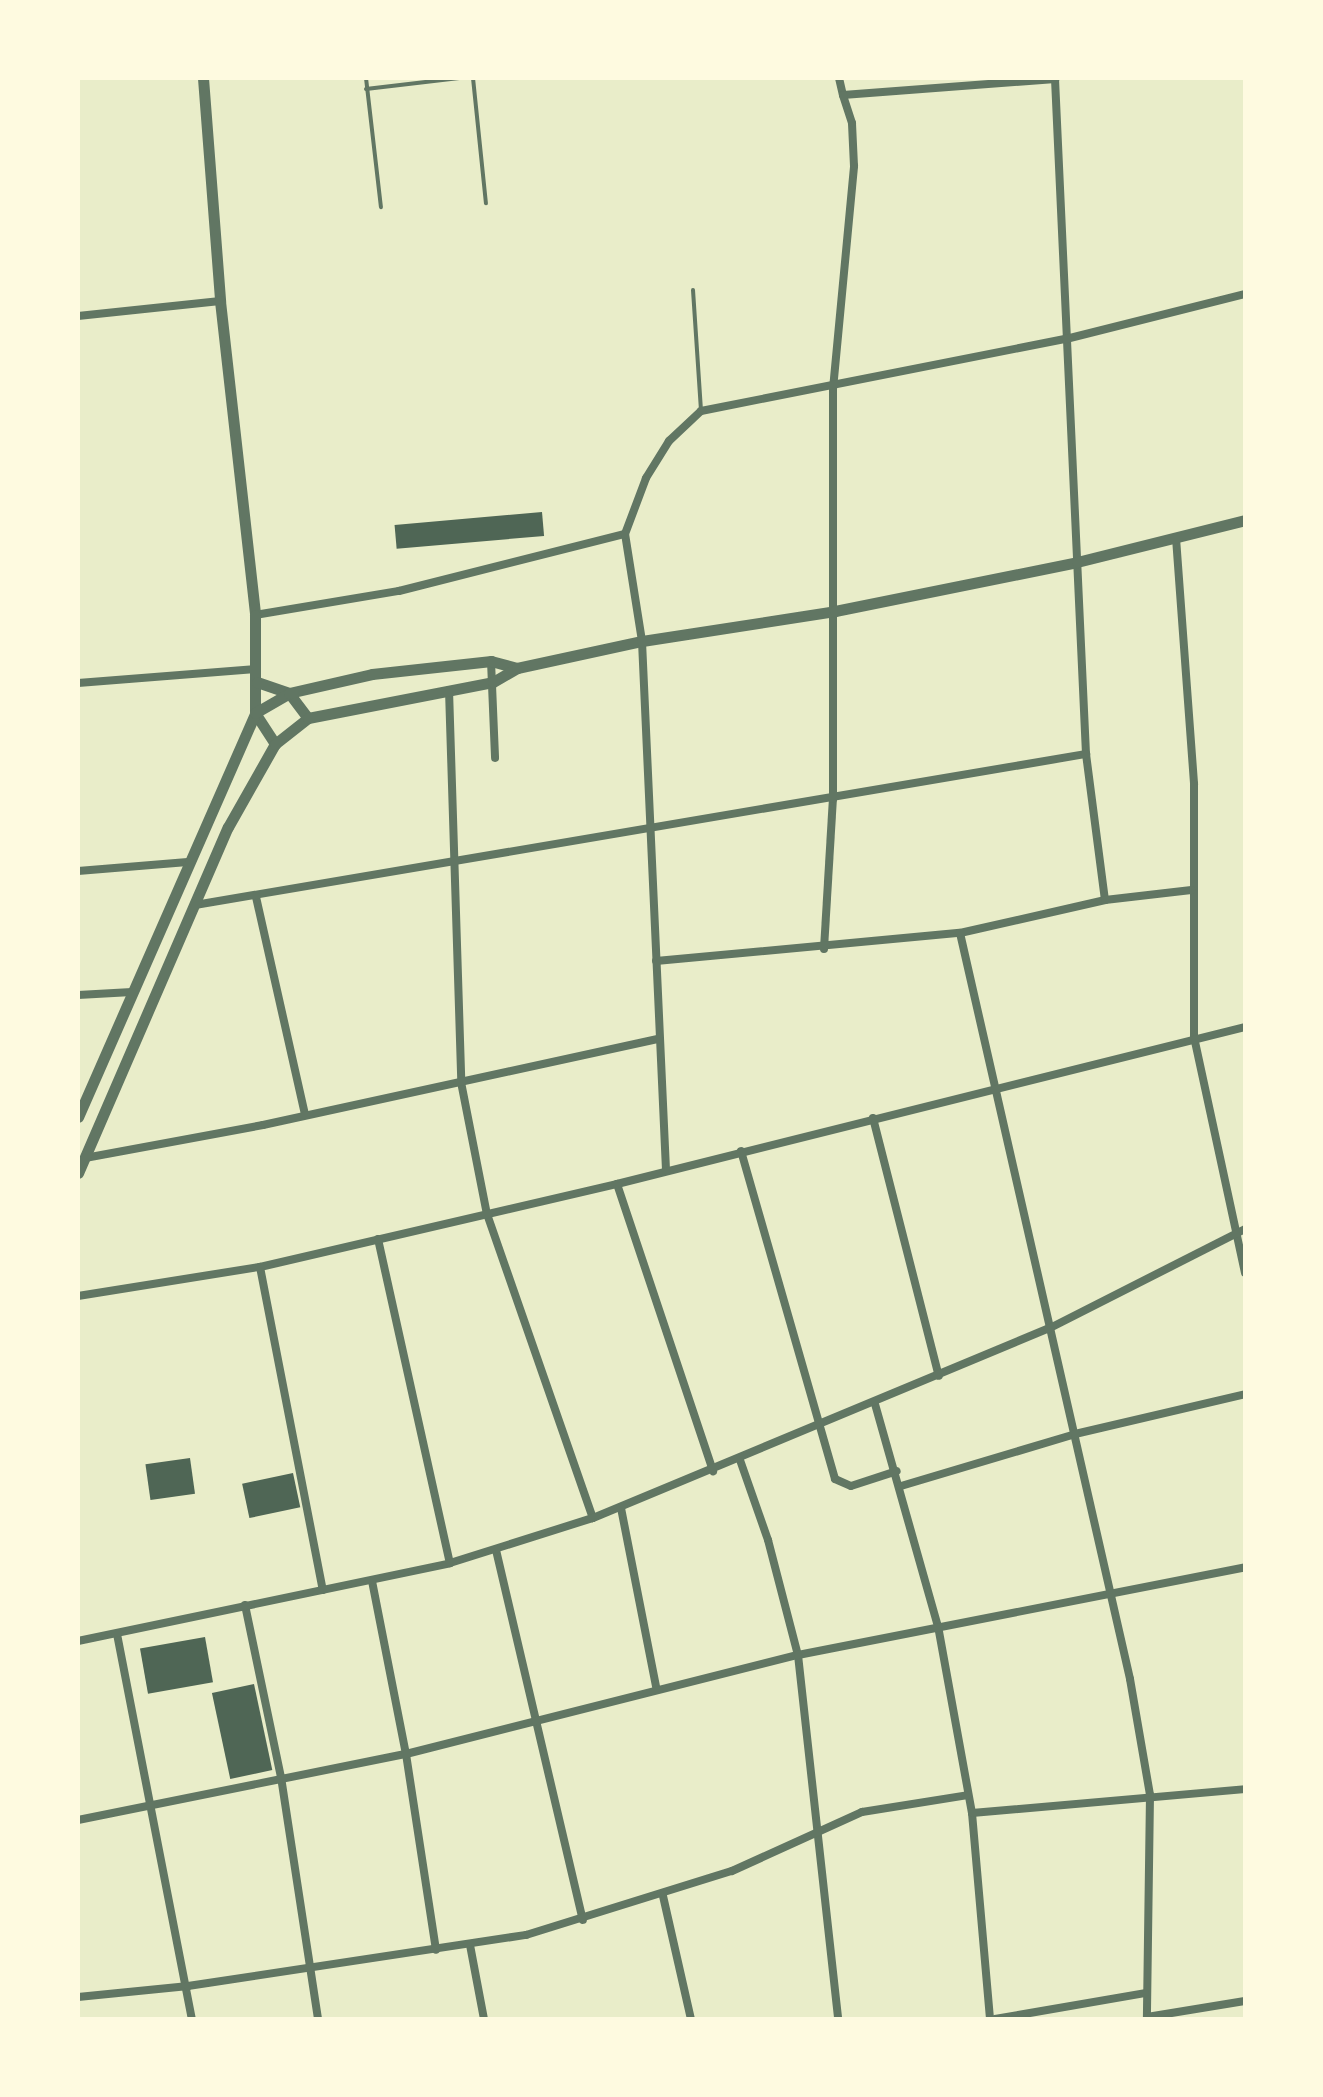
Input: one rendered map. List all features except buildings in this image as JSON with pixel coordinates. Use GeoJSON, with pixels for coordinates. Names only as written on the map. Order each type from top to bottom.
{"type":"FeatureCollection","features":[{"type":"Feature","properties":{"kind":"street"},"geometry":{"type":"LineString","coordinates":[[78,1117],[255,713],[255,615],[220,301],[203,78]]}},
{"type":"Feature","properties":{"kind":"street"},"geometry":{"type":"LineString","coordinates":[[824,949],[833,799],[833,389],[854,166],[852,123],[839,78]]}},
{"type":"Feature","properties":{"kind":"street"},"geometry":{"type":"LineString","coordinates":[[843,95],[968,82],[1056,79],[1086,754],[1105,900]]}},
{"type":"Feature","properties":{"kind":"street"},"geometry":{"type":"LineString","coordinates":[[666,1170],[642,641],[625,534],[662,453],[683,424],[701,411],[833,389],[1066,339],[1245,294]]}},
{"type":"Feature","properties":{"kind":"street"},"geometry":{"type":"LineString","coordinates":[[78,316],[220,301]]}},
{"type":"Feature","properties":{"kind":"street"},"geometry":{"type":"LineString","coordinates":[[78,1173],[228,827],[275,744],[308,718],[493,682],[517,668],[642,641],[835,611],[1077,562],[1245,520]]}},
{"type":"Feature","properties":{"kind":"street"},"geometry":{"type":"LineString","coordinates":[[255,615],[399,591],[625,534]]}},
{"type":"Feature","properties":{"kind":"street"},"geometry":{"type":"LineString","coordinates":[[1176,538],[1194,784],[1191,890],[1194,1037],[1242,1231],[1245,1273]]}},
{"type":"Feature","properties":{"kind":"street"},"geometry":{"type":"LineString","coordinates":[[255,713],[289,693],[372,674],[491,661],[517,668]]}},
{"type":"Feature","properties":{"kind":"street"},"geometry":{"type":"LineString","coordinates":[[491,661],[495,758]]}},
{"type":"Feature","properties":{"kind":"street"},"geometry":{"type":"LineString","coordinates":[[78,683],[256,669]]}},
{"type":"Feature","properties":{"kind":"street"},"geometry":{"type":"LineString","coordinates":[[257,682],[289,693],[308,718]]}},
{"type":"Feature","properties":{"kind":"street"},"geometry":{"type":"LineString","coordinates":[[449,690],[457,863],[461,1082],[487,1214],[593,1518]]}},
{"type":"Feature","properties":{"kind":"street"},"geometry":{"type":"LineString","coordinates":[[255,713],[275,744]]}},
{"type":"Feature","properties":{"kind":"street"},"geometry":{"type":"LineString","coordinates":[[195,905],[1086,754]]}},
{"type":"Feature","properties":{"kind":"street"},"geometry":{"type":"LineString","coordinates":[[78,871],[188,862]]}},
{"type":"Feature","properties":{"kind":"street"},"geometry":{"type":"LineString","coordinates":[[656,961],[824,949],[960,933],[1105,900],[1191,890]]}},
{"type":"Feature","properties":{"kind":"street"},"geometry":{"type":"LineString","coordinates":[[256,897],[305,1115]]}},
{"type":"Feature","properties":{"kind":"street"},"geometry":{"type":"LineString","coordinates":[[960,933],[997,1088],[1048,1329],[1113,1592],[1150,1795],[1147,2018],[1245,2001]]}},
{"type":"Feature","properties":{"kind":"street"},"geometry":{"type":"LineString","coordinates":[[78,995],[132,992]]}},
{"type":"Feature","properties":{"kind":"street"},"geometry":{"type":"LineString","coordinates":[[78,1296],[260,1267],[617,1184],[1194,1037],[1245,1027]]}},
{"type":"Feature","properties":{"kind":"street"},"geometry":{"type":"LineString","coordinates":[[85,1158],[305,1115],[659,1039]]}},
{"type":"Feature","properties":{"kind":"street"},"geometry":{"type":"LineString","coordinates":[[873,1118],[939,1376]]}},
{"type":"Feature","properties":{"kind":"street"},"geometry":{"type":"LineString","coordinates":[[741,1151],[839,1484],[851,1486],[897,1471]]}},
{"type":"Feature","properties":{"kind":"street"},"geometry":{"type":"LineString","coordinates":[[617,1184],[713,1471]]}},
{"type":"Feature","properties":{"kind":"street"},"geometry":{"type":"LineString","coordinates":[[78,1641],[450,1563],[593,1518],[875,1404],[1048,1329],[1242,1231]]}},
{"type":"Feature","properties":{"kind":"street"},"geometry":{"type":"LineString","coordinates":[[378,1239],[450,1563]]}},
{"type":"Feature","properties":{"kind":"street"},"geometry":{"type":"LineString","coordinates":[[260,1267],[323,1590]]}},
{"type":"Feature","properties":{"kind":"street"},"geometry":{"type":"LineString","coordinates":[[901,1486],[1075,1434],[1245,1394]]}},
{"type":"Feature","properties":{"kind":"street"},"geometry":{"type":"LineString","coordinates":[[875,1404],[897,1471],[938,1626],[972,1813],[992,2019],[1145,1993]]}},
{"type":"Feature","properties":{"kind":"street"},"geometry":{"type":"LineString","coordinates":[[740,1460],[768,1540],[798,1655],[838,2019]]}},
{"type":"Feature","properties":{"kind":"street"},"geometry":{"type":"LineString","coordinates":[[621,1508],[656,1687]]}},
{"type":"Feature","properties":{"kind":"street"},"geometry":{"type":"LineString","coordinates":[[496,1550],[583,1920]]}},
{"type":"Feature","properties":{"kind":"street"},"geometry":{"type":"LineString","coordinates":[[78,1820],[406,1754],[537,1722],[656,1687],[798,1655],[1245,1567]]}},
{"type":"Feature","properties":{"kind":"street"},"geometry":{"type":"LineString","coordinates":[[372,1581],[406,1754],[436,1950]]}},
{"type":"Feature","properties":{"kind":"street"},"geometry":{"type":"LineString","coordinates":[[245,1605],[281,1777],[318,2019]]}},
{"type":"Feature","properties":{"kind":"street"},"geometry":{"type":"LineString","coordinates":[[117,1634],[192,2019]]}},
{"type":"Feature","properties":{"kind":"street"},"geometry":{"type":"LineString","coordinates":[[972,1813],[1245,1789]]}},
{"type":"Feature","properties":{"kind":"street"},"geometry":{"type":"LineString","coordinates":[[78,1997],[188,1986],[470,1945],[583,1920],[663,1896],[779,1854],[862,1812],[968,1795]]}},
{"type":"Feature","properties":{"kind":"street"},"geometry":{"type":"LineString","coordinates":[[663,1896],[691,2019]]}},
{"type":"Feature","properties":{"kind":"street"},"geometry":{"type":"LineString","coordinates":[[470,1945],[484,2019]]}},
{"type":"Feature","properties":{"kind":"lane"},"geometry":{"type":"LineString","coordinates":[[366,78],[381,207]]}},
{"type":"Feature","properties":{"kind":"lane"},"geometry":{"type":"LineString","coordinates":[[366,89],[459,78]]}},
{"type":"Feature","properties":{"kind":"lane"},"geometry":{"type":"LineString","coordinates":[[473,78],[486,203]]}},
{"type":"Feature","properties":{"kind":"lane"},"geometry":{"type":"LineString","coordinates":[[693,290],[701,411]]}}]}
